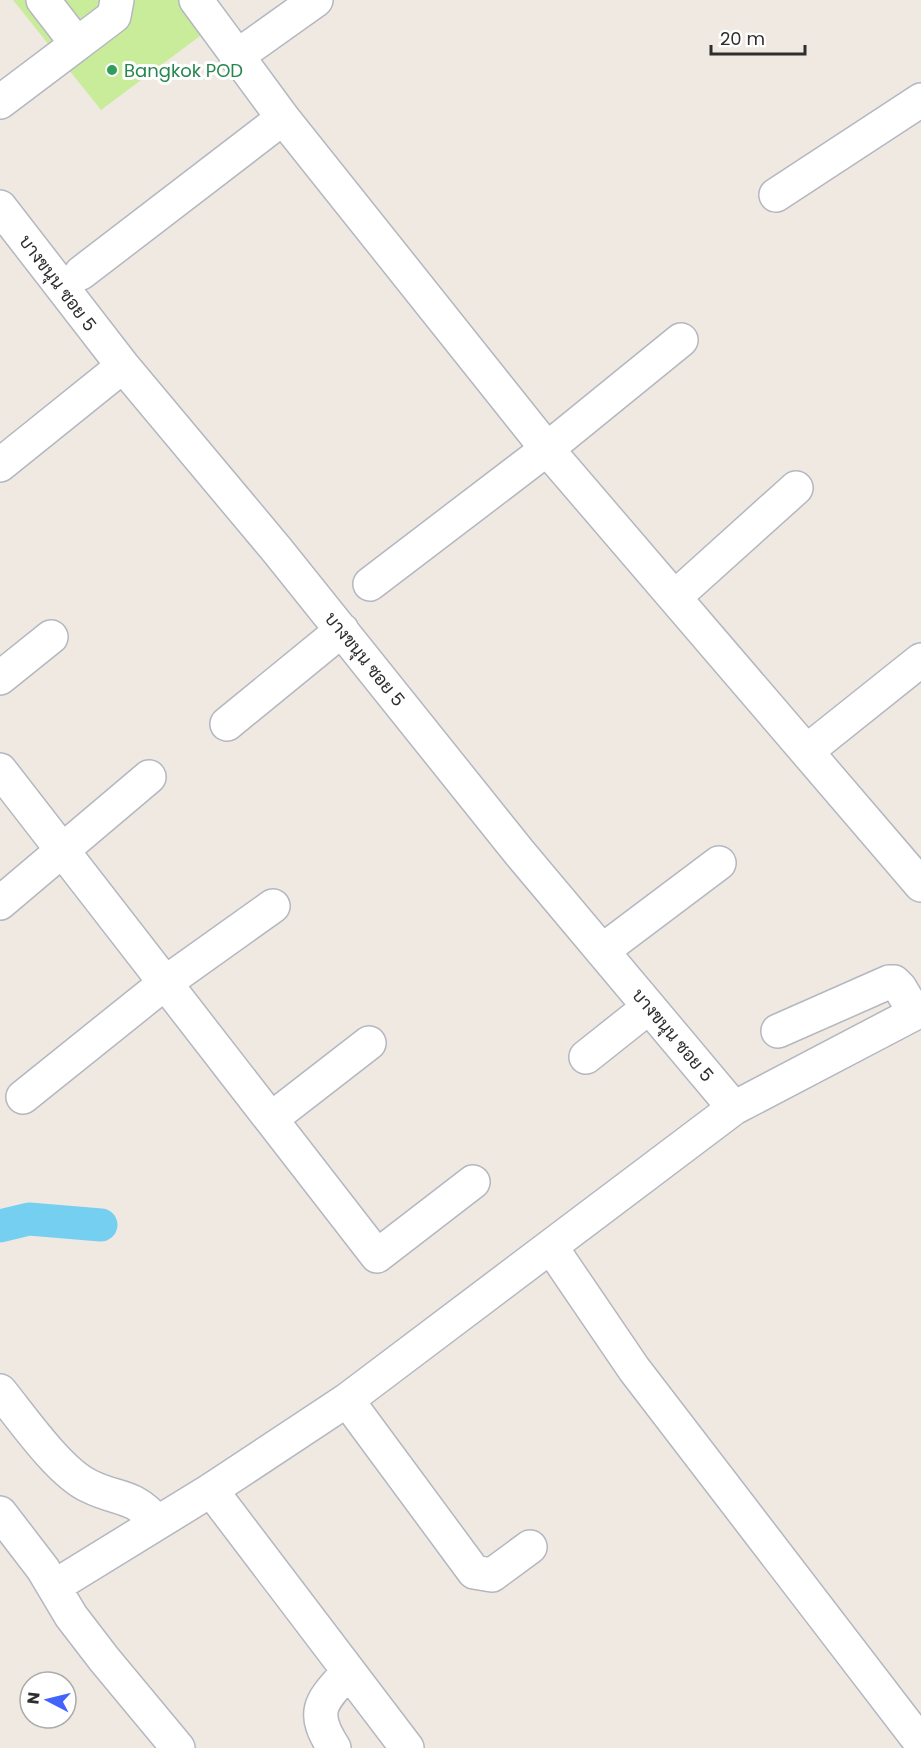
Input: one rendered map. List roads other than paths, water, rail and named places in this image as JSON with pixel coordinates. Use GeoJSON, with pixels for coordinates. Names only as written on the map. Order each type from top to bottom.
{"type":"FeatureCollection","features":[{"type":"Feature","properties":{"kind":"street"},"geometry":{"type":"LineString","coordinates":[[43,0],[77,44]]}},
{"type":"Feature","properties":{"kind":"street"},"geometry":{"type":"LineString","coordinates":[[0,102],[114,16],[117,0]]}},
{"type":"Feature","properties":{"kind":"street"},"geometry":{"type":"LineString","coordinates":[[196,0],[283,118],[547,449],[921,885]]}},
{"type":"Feature","properties":{"kind":"street"},"geometry":{"type":"LineString","coordinates":[[236,57],[316,0]]}},
{"type":"Feature","properties":{"kind":"street"},"geometry":{"type":"LineString","coordinates":[[776,195],[921,100]]}},
{"type":"Feature","properties":{"kind":"street"},"geometry":{"type":"LineString","coordinates":[[81,273],[283,118]]}},
{"type":"Feature","properties":{"kind":"street","name":"บางขนุน ซอย 5"},"geometry":{"type":"LineString","coordinates":[[0,207],[123,366],[342,630],[519,852],[734,1108]]}},
{"type":"Feature","properties":{"kind":"street"},"geometry":{"type":"LineString","coordinates":[[370,584],[547,449],[681,340]]}},
{"type":"Feature","properties":{"kind":"street"},"geometry":{"type":"LineString","coordinates":[[0,465],[123,366]]}},
{"type":"Feature","properties":{"kind":"street"},"geometry":{"type":"LineString","coordinates":[[675,597],[796,488]]}},
{"type":"Feature","properties":{"kind":"street"},"geometry":{"type":"LineString","coordinates":[[227,724],[342,630]]}},
{"type":"Feature","properties":{"kind":"street"},"geometry":{"type":"LineString","coordinates":[[0,678],[51,637]]}},
{"type":"Feature","properties":{"kind":"street"},"geometry":{"type":"LineString","coordinates":[[807,751],[921,660]]}},
{"type":"Feature","properties":{"kind":"street"},"geometry":{"type":"LineString","coordinates":[[0,770],[377,1256],[473,1182]]}},
{"type":"Feature","properties":{"kind":"street"},"geometry":{"type":"LineString","coordinates":[[0,903],[64,852],[149,777]]}},
{"type":"Feature","properties":{"kind":"street"},"geometry":{"type":"LineString","coordinates":[[602,951],[719,863]]}},
{"type":"Feature","properties":{"kind":"street"},"geometry":{"type":"LineString","coordinates":[[23,1097],[165,983],[273,906]]}},
{"type":"Feature","properties":{"kind":"street"},"geometry":{"type":"LineString","coordinates":[[55,1586],[211,1490],[347,1400],[413,1353],[734,1108],[918,1012],[900,988],[894,982],[889,982],[778,1031]]}},
{"type":"Feature","properties":{"kind":"street"},"geometry":{"type":"LineString","coordinates":[[586,1057],[649,1007]]}},
{"type":"Feature","properties":{"kind":"street"},"geometry":{"type":"LineString","coordinates":[[271,1119],[369,1042]]}},
{"type":"Feature","properties":{"kind":"street"},"geometry":{"type":"LineString","coordinates":[[551,1247],[634,1369],[921,1743]]}},
{"type":"Feature","properties":{"kind":"street"},"geometry":{"type":"LineString","coordinates":[[0,1391],[72,1474],[89,1486],[136,1502],[158,1522]]}},
{"type":"Feature","properties":{"kind":"street"},"geometry":{"type":"LineString","coordinates":[[347,1400],[474,1572],[492,1575],[530,1546]]}},
{"type":"Feature","properties":{"kind":"street"},"geometry":{"type":"LineString","coordinates":[[211,1490],[347,1672],[407,1748]]}},
{"type":"Feature","properties":{"kind":"street"},"geometry":{"type":"LineString","coordinates":[[0,1513],[55,1586],[85,1633],[166,1744]]}},
{"type":"Feature","properties":{"kind":"street"},"geometry":{"type":"LineString","coordinates":[[334,1748],[321,1723],[320,1709],[325,1698],[347,1672]]}},
{"type":"Feature","properties":{"kind":"waterway"},"geometry":{"type":"LineString","coordinates":[[0,1226],[29,1219],[101,1225]]}},
{"type":"Feature","properties":{"kind":"place","name":"Bangkok POD"},"geometry":{"type":"Point","coordinates":[112,70]}}]}
